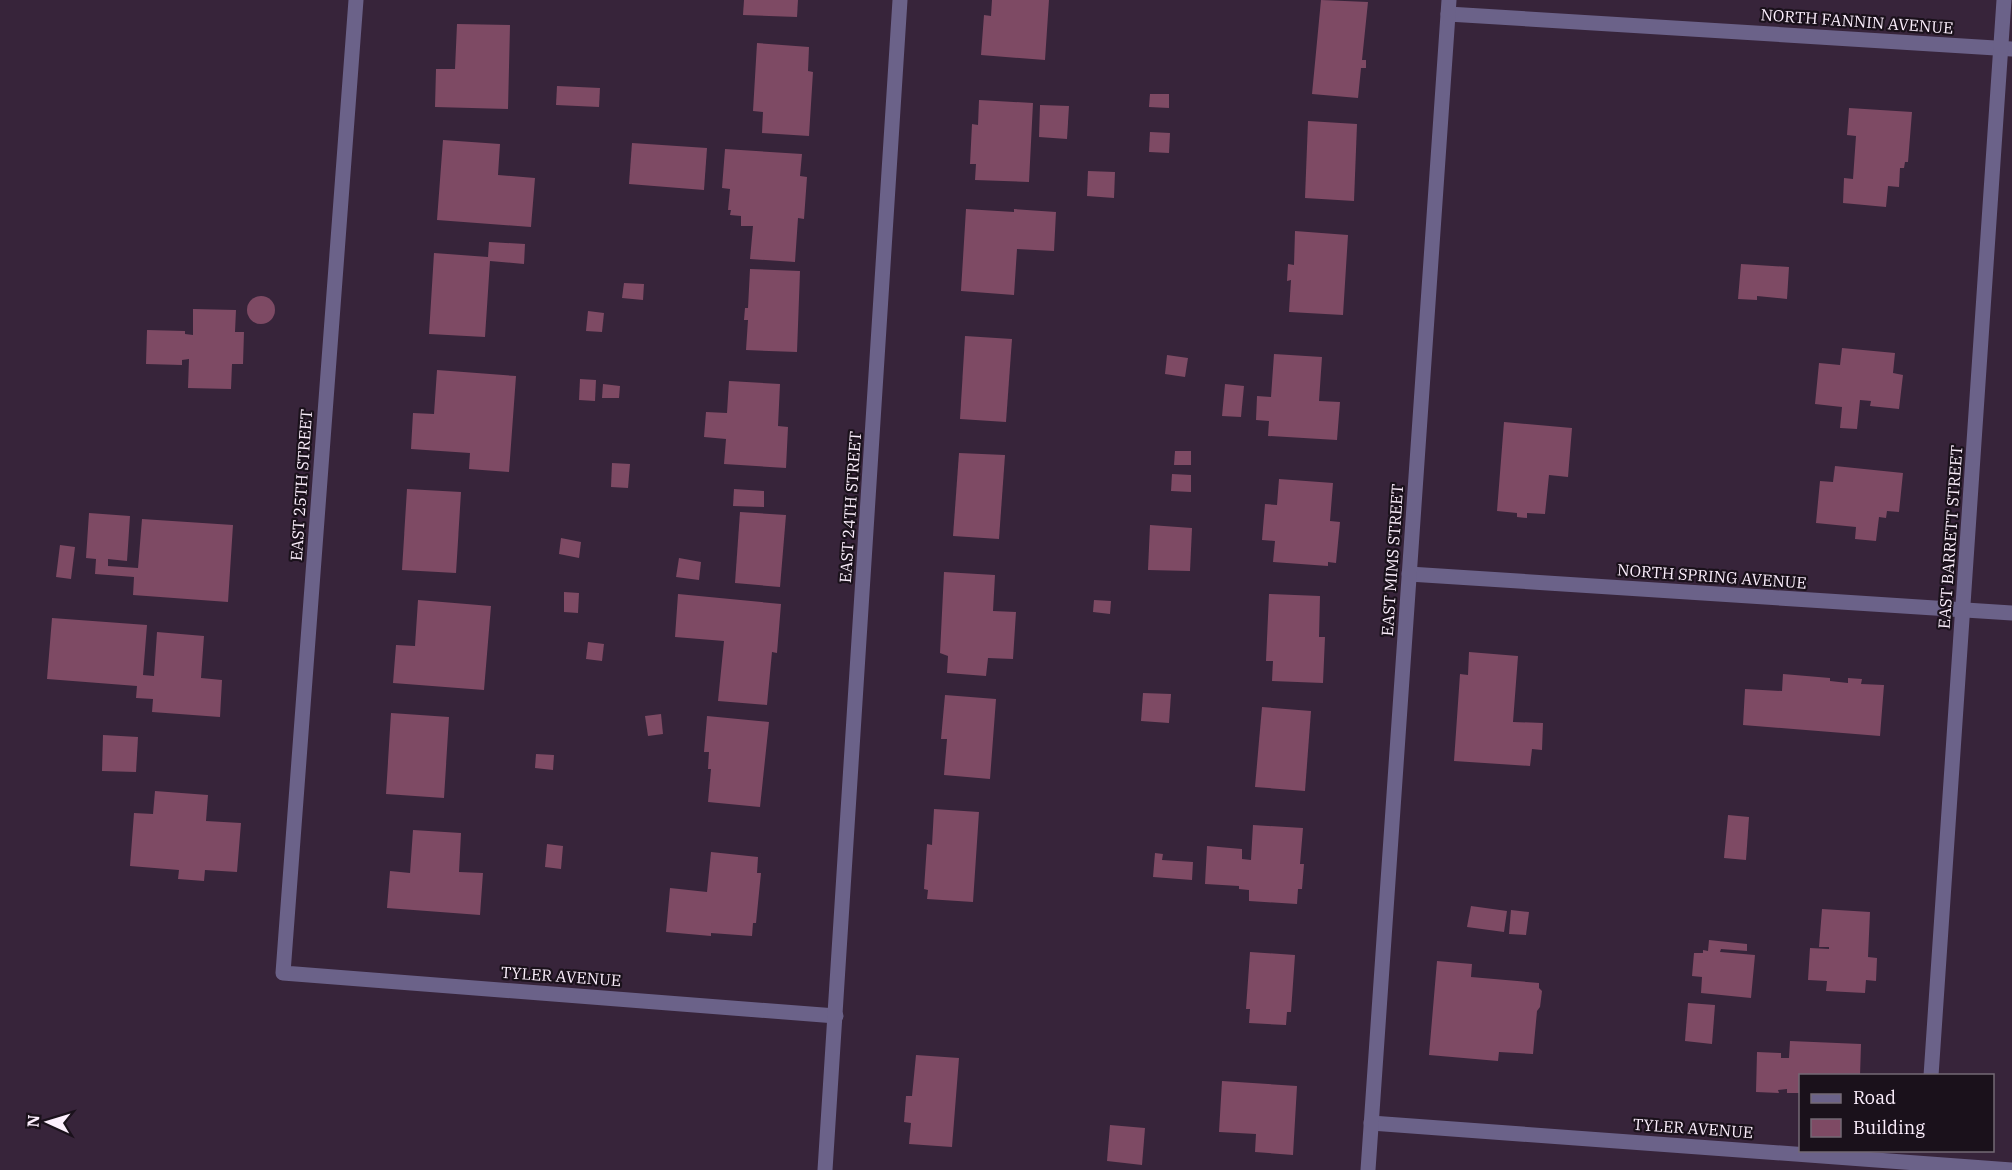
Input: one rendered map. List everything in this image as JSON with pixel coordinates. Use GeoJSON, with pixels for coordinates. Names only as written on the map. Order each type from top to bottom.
{"type":"FeatureCollection","features":[{"type":"Feature","properties":{"kind":"street","name":"EAST 25TH STREET"},"geometry":{"type":"LineString","coordinates":[[283,973],[356,0]]}},
{"type":"Feature","properties":{"kind":"street","name":"EAST 24TH STREET"},"geometry":{"type":"LineString","coordinates":[[825,1170],[900,0]]}},
{"type":"Feature","properties":{"kind":"street","name":"EAST BARRETT STREET"},"geometry":{"type":"LineString","coordinates":[[1931,1074],[1963,610],[2007,49],[2004,0]]}},
{"type":"Feature","properties":{"kind":"street","name":"NORTH FANNIN AVENUE"},"geometry":{"type":"LineString","coordinates":[[1448,7],[2007,49]]}},
{"type":"Feature","properties":{"kind":"street","name":"EAST MIMS STREET"},"geometry":{"type":"LineString","coordinates":[[1368,1170],[1448,7]]}},
{"type":"Feature","properties":{"kind":"street","name":"NORTH SPRING AVENUE"},"geometry":{"type":"LineString","coordinates":[[1409,574],[2012,613]]}},
{"type":"Feature","properties":{"kind":"street","name":"TYLER AVENUE"},"geometry":{"type":"LineString","coordinates":[[283,973],[836,1016]]}},
{"type":"Feature","properties":{"kind":"street","name":"TYLER AVENUE"},"geometry":{"type":"LineString","coordinates":[[1371,1123],[1926,1161],[2012,1170]]}},
{"type":"Feature","properties":{"kind":"building"},"geometry":{"type":"Polygon","coordinates":[[[744,0],[798,0],[797,17],[743,15],[744,0]]]}},
{"type":"Feature","properties":{"kind":"building"},"geometry":{"type":"Polygon","coordinates":[[[992,0],[1049,0],[1045,60],[981,55],[984,15],[991,16],[992,0]]]}},
{"type":"Feature","properties":{"kind":"building"},"geometry":{"type":"Polygon","coordinates":[[[1321,0],[1368,2],[1362,60],[1366,60],[1366,68],[1361,68],[1358,98],[1312,94],[1321,0]]]}},
{"type":"Feature","properties":{"kind":"building"},"geometry":{"type":"Polygon","coordinates":[[[457,24],[510,25],[508,109],[435,107],[436,69],[455,69],[457,24]]]}},
{"type":"Feature","properties":{"kind":"building"},"geometry":{"type":"Polygon","coordinates":[[[757,43],[809,47],[808,71],[813,72],[809,136],[762,133],[763,112],[753,111],[757,43]]]}},
{"type":"Feature","properties":{"kind":"building"},"geometry":{"type":"Polygon","coordinates":[[[557,86],[600,88],[599,107],[556,105],[557,86]]]}},
{"type":"Feature","properties":{"kind":"building"},"geometry":{"type":"Polygon","coordinates":[[[1150,94],[1169,94],[1169,108],[1149,107],[1150,94]]]}},
{"type":"Feature","properties":{"kind":"building"},"geometry":{"type":"Polygon","coordinates":[[[979,100],[1033,103],[1029,182],[975,180],[976,164],[970,164],[972,124],[978,125],[979,100]]]}},
{"type":"Feature","properties":{"kind":"building"},"geometry":{"type":"Polygon","coordinates":[[[1040,105],[1069,106],[1067,139],[1039,137],[1040,105]]]}},
{"type":"Feature","properties":{"kind":"building"},"geometry":{"type":"Polygon","coordinates":[[[1849,108],[1912,112],[1908,162],[1905,162],[1904,168],[1900,168],[1899,187],[1888,186],[1886,207],[1843,203],[1844,178],[1853,179],[1856,136],[1847,135],[1849,108]]]}},
{"type":"Feature","properties":{"kind":"building"},"geometry":{"type":"Polygon","coordinates":[[[1308,121],[1357,124],[1354,201],[1305,198],[1308,121]]]}},
{"type":"Feature","properties":{"kind":"building"},"geometry":{"type":"Polygon","coordinates":[[[1150,132],[1170,133],[1169,153],[1149,152],[1150,132]]]}},
{"type":"Feature","properties":{"kind":"building"},"geometry":{"type":"Polygon","coordinates":[[[443,140],[500,144],[498,175],[535,178],[531,227],[437,220],[443,140]]]}},
{"type":"Feature","properties":{"kind":"building"},"geometry":{"type":"Polygon","coordinates":[[[632,143],[707,148],[704,190],[629,184],[632,143]]]}},
{"type":"Feature","properties":{"kind":"building"},"geometry":{"type":"Polygon","coordinates":[[[725,149],[802,154],[800,176],[807,177],[804,219],[798,218],[795,262],[750,259],[753,226],[741,226],[741,216],[730,215],[731,210],[728,210],[730,189],[722,188],[725,149]]]}},
{"type":"Feature","properties":{"kind":"building"},"geometry":{"type":"Polygon","coordinates":[[[1088,171],[1115,172],[1114,198],[1087,196],[1088,171]]]}},
{"type":"Feature","properties":{"kind":"building"},"geometry":{"type":"Polygon","coordinates":[[[966,209],[1056,212],[1054,251],[1017,249],[1014,295],[961,291],[966,209]]]}},
{"type":"Feature","properties":{"kind":"building"},"geometry":{"type":"Polygon","coordinates":[[[1295,231],[1348,235],[1343,315],[1289,312],[1291,280],[1287,281],[1288,264],[1294,265],[1295,231]]]}},
{"type":"Feature","properties":{"kind":"building"},"geometry":{"type":"Polygon","coordinates":[[[489,242],[525,244],[524,264],[490,261],[485,337],[429,334],[434,253],[488,257],[489,242]]]}},
{"type":"Feature","properties":{"kind":"building"},"geometry":{"type":"Polygon","coordinates":[[[1741,264],[1789,267],[1787,299],[1757,296],[1757,300],[1738,299],[1741,264]]]}},
{"type":"Feature","properties":{"kind":"building"},"geometry":{"type":"Polygon","coordinates":[[[750,269],[800,271],[797,352],[746,350],[748,320],[744,320],[745,308],[748,308],[750,269]]]}},
{"type":"Feature","properties":{"kind":"building"},"geometry":{"type":"Polygon","coordinates":[[[624,283],[644,284],[643,300],[622,298],[624,283]]]}},
{"type":"Feature","properties":{"kind":"building"},"geometry":{"type":"Polygon","coordinates":[[[261,296],[271,300],[275,310],[271,320],[261,324],[251,320],[247,310],[251,300],[261,296]]]}},
{"type":"Feature","properties":{"kind":"building"},"geometry":{"type":"Polygon","coordinates":[[[193,309],[236,310],[235,332],[244,332],[243,364],[232,364],[231,389],[188,388],[189,359],[182,360],[182,365],[146,364],[147,330],[185,331],[185,334],[193,335],[193,309]]]}},
{"type":"Feature","properties":{"kind":"building"},"geometry":{"type":"Polygon","coordinates":[[[588,311],[604,313],[602,332],[586,331],[588,311]]]}},
{"type":"Feature","properties":{"kind":"building"},"geometry":{"type":"Polygon","coordinates":[[[965,336],[1012,339],[1006,422],[960,419],[965,336]]]}},
{"type":"Feature","properties":{"kind":"building"},"geometry":{"type":"Polygon","coordinates":[[[1842,348],[1895,353],[1893,373],[1903,375],[1899,409],[1870,406],[1871,401],[1860,400],[1857,429],[1840,428],[1842,407],[1815,404],[1819,363],[1840,365],[1842,348]]]}},
{"type":"Feature","properties":{"kind":"building"},"geometry":{"type":"Polygon","coordinates":[[[1274,354],[1322,357],[1319,401],[1340,402],[1337,440],[1268,436],[1269,421],[1256,420],[1257,396],[1271,397],[1274,354]]]}},
{"type":"Feature","properties":{"kind":"building"},"geometry":{"type":"Polygon","coordinates":[[[1167,355],[1188,358],[1185,377],[1165,374],[1167,355]]]}},
{"type":"Feature","properties":{"kind":"building"},"geometry":{"type":"Polygon","coordinates":[[[437,370],[516,376],[509,472],[469,469],[470,453],[411,449],[413,413],[434,414],[437,370]]]}},
{"type":"Feature","properties":{"kind":"building"},"geometry":{"type":"Polygon","coordinates":[[[580,379],[596,380],[595,401],[579,400],[580,379]]]}},
{"type":"Feature","properties":{"kind":"building"},"geometry":{"type":"Polygon","coordinates":[[[729,381],[780,384],[778,426],[788,427],[786,468],[724,464],[726,439],[704,437],[706,412],[727,413],[729,381]]]}},
{"type":"Feature","properties":{"kind":"building"},"geometry":{"type":"Polygon","coordinates":[[[603,384],[620,386],[619,398],[602,398],[603,384]]]}},
{"type":"Feature","properties":{"kind":"building"},"geometry":{"type":"Polygon","coordinates":[[[1225,384],[1244,386],[1241,417],[1222,416],[1225,384]]]}},
{"type":"Feature","properties":{"kind":"building"},"geometry":{"type":"Polygon","coordinates":[[[1504,422],[1572,428],[1568,477],[1549,475],[1545,514],[1527,513],[1527,518],[1517,517],[1517,513],[1497,511],[1504,422]]]}},
{"type":"Feature","properties":{"kind":"building"},"geometry":{"type":"Polygon","coordinates":[[[1175,451],[1191,451],[1191,465],[1174,465],[1175,451]]]}},
{"type":"Feature","properties":{"kind":"building"},"geometry":{"type":"Polygon","coordinates":[[[959,453],[1005,455],[999,539],[953,536],[959,453]]]}},
{"type":"Feature","properties":{"kind":"building"},"geometry":{"type":"Polygon","coordinates":[[[612,463],[630,464],[628,488],[611,487],[612,463]]]}},
{"type":"Feature","properties":{"kind":"building"},"geometry":{"type":"Polygon","coordinates":[[[1835,466],[1903,473],[1899,512],[1887,511],[1886,518],[1879,517],[1876,541],[1855,539],[1856,527],[1816,523],[1820,481],[1833,482],[1835,466]]]}},
{"type":"Feature","properties":{"kind":"building"},"geometry":{"type":"Polygon","coordinates":[[[1172,474],[1191,475],[1191,492],[1171,491],[1172,474]]]}},
{"type":"Feature","properties":{"kind":"building"},"geometry":{"type":"Polygon","coordinates":[[[1279,479],[1333,483],[1330,521],[1340,522],[1336,563],[1328,562],[1328,566],[1273,562],[1275,541],[1262,540],[1265,504],[1277,505],[1279,479]]]}},
{"type":"Feature","properties":{"kind":"building"},"geometry":{"type":"Polygon","coordinates":[[[407,489],[461,492],[456,573],[402,570],[407,489]]]}},
{"type":"Feature","properties":{"kind":"building"},"geometry":{"type":"Polygon","coordinates":[[[734,489],[764,491],[764,507],[733,506],[734,489]]]}},
{"type":"Feature","properties":{"kind":"building"},"geometry":{"type":"Polygon","coordinates":[[[740,512],[786,515],[780,587],[735,583],[740,512]]]}},
{"type":"Feature","properties":{"kind":"building"},"geometry":{"type":"Polygon","coordinates":[[[89,513],[130,516],[127,561],[108,559],[108,566],[138,568],[142,519],[233,525],[228,602],[133,595],[134,577],[95,574],[96,559],[86,558],[89,513]]]}},
{"type":"Feature","properties":{"kind":"building"},"geometry":{"type":"Polygon","coordinates":[[[1150,525],[1192,528],[1190,571],[1148,570],[1150,525]]]}},
{"type":"Feature","properties":{"kind":"building"},"geometry":{"type":"Polygon","coordinates":[[[561,538],[581,542],[579,558],[559,554],[561,538]]]}},
{"type":"Feature","properties":{"kind":"building"},"geometry":{"type":"Polygon","coordinates":[[[60,545],[75,547],[71,579],[56,577],[60,545]]]}},
{"type":"Feature","properties":{"kind":"building"},"geometry":{"type":"Polygon","coordinates":[[[679,558],[701,562],[699,580],[676,577],[679,558]]]}},
{"type":"Feature","properties":{"kind":"building"},"geometry":{"type":"Polygon","coordinates":[[[944,572],[995,575],[993,611],[1016,612],[1013,659],[988,658],[986,676],[947,673],[948,656],[940,653],[944,572]]]}},
{"type":"Feature","properties":{"kind":"building"},"geometry":{"type":"Polygon","coordinates":[[[564,592],[579,593],[578,613],[564,612],[564,592]]]}},
{"type":"Feature","properties":{"kind":"building"},"geometry":{"type":"Polygon","coordinates":[[[678,594],[781,604],[777,653],[772,652],[767,705],[718,701],[724,641],[675,637],[678,594]]]}},
{"type":"Feature","properties":{"kind":"building"},"geometry":{"type":"Polygon","coordinates":[[[1269,594],[1320,596],[1319,637],[1325,637],[1323,683],[1272,681],[1273,661],[1266,661],[1269,594]]]}},
{"type":"Feature","properties":{"kind":"building"},"geometry":{"type":"Polygon","coordinates":[[[418,600],[491,606],[484,690],[393,683],[396,645],[415,646],[418,600]]]}},
{"type":"Feature","properties":{"kind":"building"},"geometry":{"type":"Polygon","coordinates":[[[1094,600],[1111,601],[1110,614],[1093,612],[1094,600]]]}},
{"type":"Feature","properties":{"kind":"building"},"geometry":{"type":"Polygon","coordinates":[[[52,618],[147,625],[143,675],[154,676],[157,632],[204,636],[201,678],[222,680],[220,717],[152,712],[153,699],[136,698],[137,686],[47,679],[52,618]]]}},
{"type":"Feature","properties":{"kind":"building"},"geometry":{"type":"Polygon","coordinates":[[[588,642],[604,644],[602,661],[586,659],[588,642]]]}},
{"type":"Feature","properties":{"kind":"building"},"geometry":{"type":"Polygon","coordinates":[[[1469,652],[1518,656],[1513,722],[1543,723],[1542,750],[1532,749],[1530,766],[1454,761],[1460,674],[1468,675],[1469,652]]]}},
{"type":"Feature","properties":{"kind":"building"},"geometry":{"type":"Polygon","coordinates":[[[1783,674],[1830,678],[1830,681],[1848,683],[1848,678],[1862,679],[1861,684],[1884,685],[1880,736],[1743,725],[1745,689],[1782,691],[1783,674]]]}},
{"type":"Feature","properties":{"kind":"building"},"geometry":{"type":"Polygon","coordinates":[[[1143,693],[1171,694],[1169,723],[1141,721],[1143,693]]]}},
{"type":"Feature","properties":{"kind":"building"},"geometry":{"type":"Polygon","coordinates":[[[945,695],[996,699],[990,779],[944,775],[947,739],[941,739],[945,695]]]}},
{"type":"Feature","properties":{"kind":"building"},"geometry":{"type":"Polygon","coordinates":[[[1262,707],[1311,711],[1305,791],[1255,787],[1262,707]]]}},
{"type":"Feature","properties":{"kind":"building"},"geometry":{"type":"Polygon","coordinates":[[[391,713],[449,717],[444,798],[386,794],[391,713]]]}},
{"type":"Feature","properties":{"kind":"building"},"geometry":{"type":"Polygon","coordinates":[[[661,714],[663,734],[648,736],[645,716],[661,714]]]}},
{"type":"Feature","properties":{"kind":"building"},"geometry":{"type":"Polygon","coordinates":[[[707,716],[769,722],[760,807],[708,802],[711,769],[708,769],[709,752],[704,752],[707,716]]]}},
{"type":"Feature","properties":{"kind":"building"},"geometry":{"type":"Polygon","coordinates":[[[103,735],[138,737],[136,772],[102,771],[103,735]]]}},
{"type":"Feature","properties":{"kind":"building"},"geometry":{"type":"Polygon","coordinates":[[[536,754],[554,755],[553,770],[535,768],[536,754]]]}},
{"type":"Feature","properties":{"kind":"building"},"geometry":{"type":"Polygon","coordinates":[[[155,791],[208,795],[206,821],[241,823],[237,872],[205,870],[204,881],[178,879],[179,870],[130,866],[134,813],[153,814],[155,791]]]}},
{"type":"Feature","properties":{"kind":"building"},"geometry":{"type":"Polygon","coordinates":[[[934,809],[979,812],[973,902],[927,899],[928,890],[924,889],[927,844],[932,845],[934,809]]]}},
{"type":"Feature","properties":{"kind":"building"},"geometry":{"type":"Polygon","coordinates":[[[1728,815],[1749,817],[1746,860],[1724,858],[1728,815]]]}},
{"type":"Feature","properties":{"kind":"building"},"geometry":{"type":"Polygon","coordinates":[[[1253,825],[1303,828],[1300,864],[1304,864],[1302,889],[1298,889],[1297,904],[1249,901],[1249,890],[1239,889],[1239,886],[1205,884],[1207,846],[1242,849],[1242,859],[1251,860],[1253,825]]]}},
{"type":"Feature","properties":{"kind":"building"},"geometry":{"type":"Polygon","coordinates":[[[413,830],[461,833],[459,872],[483,873],[480,915],[387,908],[390,871],[410,873],[413,830]]]}},
{"type":"Feature","properties":{"kind":"building"},"geometry":{"type":"Polygon","coordinates":[[[547,844],[563,846],[561,869],[545,867],[547,844]]]}},
{"type":"Feature","properties":{"kind":"building"},"geometry":{"type":"Polygon","coordinates":[[[711,852],[758,857],[757,873],[761,873],[756,923],[753,923],[752,936],[711,933],[711,936],[666,932],[670,888],[707,892],[711,852]]]}},
{"type":"Feature","properties":{"kind":"building"},"geometry":{"type":"Polygon","coordinates":[[[1155,853],[1163,854],[1162,860],[1193,862],[1192,880],[1153,877],[1155,853]]]}},
{"type":"Feature","properties":{"kind":"building"},"geometry":{"type":"Polygon","coordinates":[[[1471,906],[1507,911],[1504,932],[1467,927],[1471,906]]]}},
{"type":"Feature","properties":{"kind":"building"},"geometry":{"type":"Polygon","coordinates":[[[1822,909],[1870,912],[1868,957],[1877,958],[1876,981],[1866,980],[1865,993],[1826,991],[1827,981],[1808,980],[1810,948],[1829,949],[1829,947],[1819,947],[1822,909]]]}},
{"type":"Feature","properties":{"kind":"building"},"geometry":{"type":"Polygon","coordinates":[[[1511,910],[1529,912],[1526,935],[1509,934],[1511,910]]]}},
{"type":"Feature","properties":{"kind":"building"},"geometry":{"type":"Polygon","coordinates":[[[1709,940],[1747,944],[1747,951],[1721,949],[1720,952],[1755,955],[1751,998],[1701,993],[1702,977],[1692,976],[1694,953],[1708,951],[1709,940]]]}},
{"type":"Feature","properties":{"kind":"building"},"geometry":{"type":"Polygon","coordinates":[[[1250,952],[1295,955],[1291,1012],[1287,1012],[1286,1025],[1249,1023],[1250,1009],[1246,1009],[1250,952]]]}},
{"type":"Feature","properties":{"kind":"building"},"geometry":{"type":"Polygon","coordinates":[[[1437,961],[1472,964],[1471,977],[1539,983],[1542,991],[1540,1007],[1537,1011],[1533,1054],[1499,1052],[1498,1061],[1429,1055],[1437,961]]]}},
{"type":"Feature","properties":{"kind":"building"},"geometry":{"type":"Polygon","coordinates":[[[1688,1003],[1715,1005],[1712,1044],[1685,1041],[1688,1003]]]}},
{"type":"Feature","properties":{"kind":"building"},"geometry":{"type":"Polygon","coordinates":[[[1790,1041],[1861,1044],[1860,1074],[1799,1074],[1799,1093],[1787,1093],[1787,1089],[1778,1090],[1779,1093],[1756,1092],[1757,1052],[1781,1053],[1781,1058],[1789,1058],[1790,1041]]]}},
{"type":"Feature","properties":{"kind":"building"},"geometry":{"type":"Polygon","coordinates":[[[916,1055],[959,1058],[952,1147],[909,1144],[911,1123],[904,1122],[906,1096],[912,1096],[916,1055]]]}},
{"type":"Feature","properties":{"kind":"building"},"geometry":{"type":"Polygon","coordinates":[[[1222,1081],[1297,1086],[1293,1155],[1255,1152],[1256,1134],[1219,1132],[1222,1081]]]}},
{"type":"Feature","properties":{"kind":"building"},"geometry":{"type":"Polygon","coordinates":[[[1110,1125],[1145,1128],[1142,1165],[1107,1161],[1110,1125]]]}}]}
